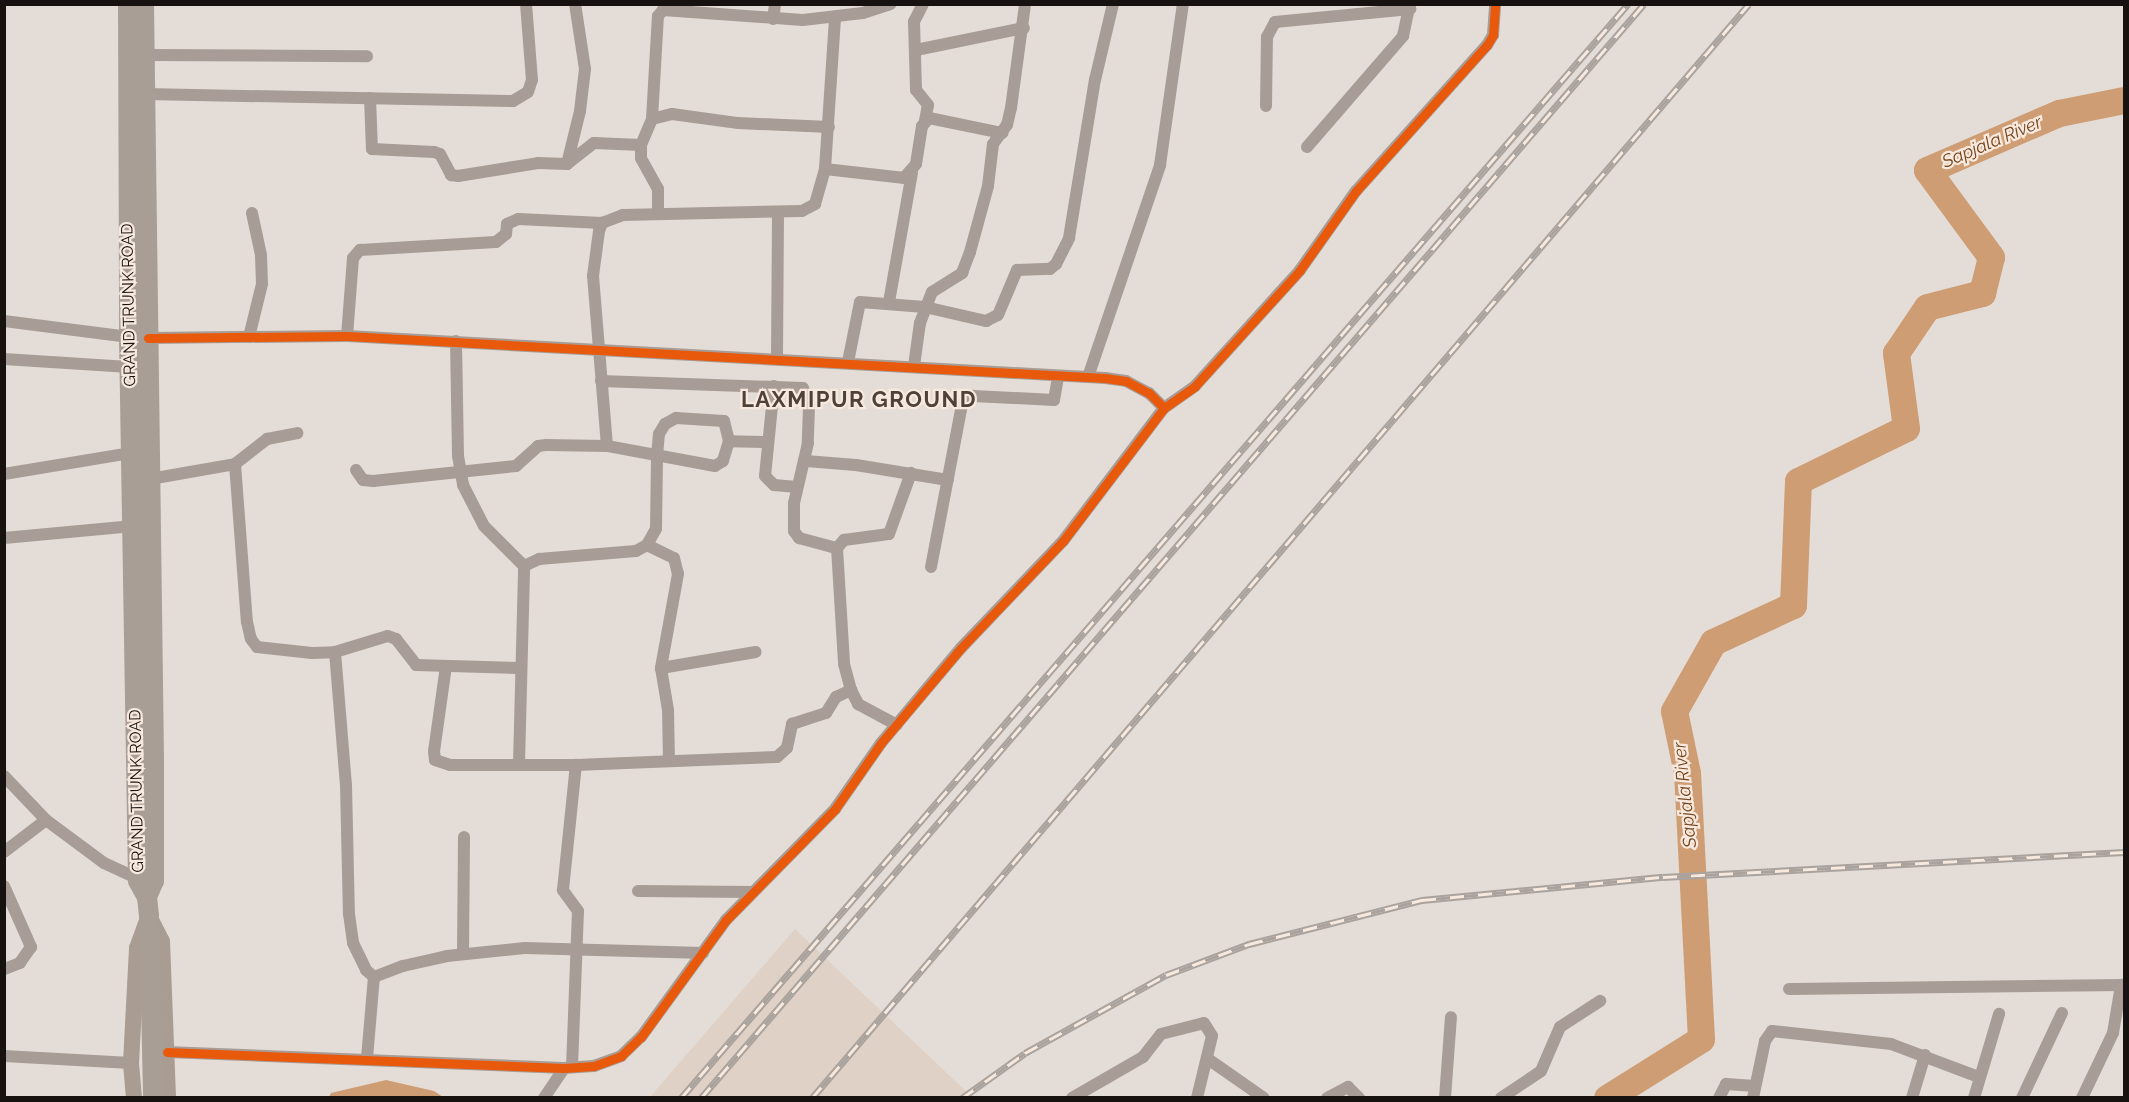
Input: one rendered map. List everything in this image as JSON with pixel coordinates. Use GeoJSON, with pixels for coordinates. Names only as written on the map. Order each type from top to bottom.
{"type":"FeatureCollection","features":[{"type":"Feature","properties":{"kind":"main road","name":"GRAND TRUNK ROAD"},"geometry":{"type":"LineString","coordinates":[[128,4],[132,526],[147,894]]}},
{"type":"Feature","properties":{"kind":"main road","name":"GRAND TRUNK ROAD"},"geometry":{"type":"LineString","coordinates":[[144,4],[150,479],[147,894]]}},
{"type":"Feature","properties":{"kind":"main road"},"geometry":{"type":"LineString","coordinates":[[147,894],[151,963],[153,1098]]}},
{"type":"Feature","properties":{"kind":"street"},"geometry":{"type":"LineString","coordinates":[[145,94],[503,101],[522,98],[532,80],[526,4]]}},
{"type":"Feature","properties":{"kind":"street"},"geometry":{"type":"LineString","coordinates":[[567,164],[585,69],[575,4]]}},
{"type":"Feature","properties":{"kind":"street"},"geometry":{"type":"LineString","coordinates":[[773,19],[775,4]]}},
{"type":"Feature","properties":{"kind":"street"},"geometry":{"type":"LineString","coordinates":[[658,214],[658,189],[641,158],[640,145],[652,119],[657,16],[663,10],[773,19],[835,18],[891,4]]}},
{"type":"Feature","properties":{"kind":"street"},"geometry":{"type":"LineString","coordinates":[[889,302],[912,173],[928,105],[916,90],[914,15],[923,4]]}},
{"type":"Feature","properties":{"kind":"street"},"geometry":{"type":"LineString","coordinates":[[914,366],[925,307],[932,292],[958,278],[964,268],[988,186],[993,144],[1002,133],[1011,108],[1024,28],[1025,4]]}},
{"type":"Feature","properties":{"kind":"street"},"geometry":{"type":"LineString","coordinates":[[848,362],[860,302],[889,302],[925,307],[974,319],[993,320],[1017,270],[1050,269],[1056,264],[1069,238],[1095,80],[1113,4]]}},
{"type":"Feature","properties":{"kind":"street"},"geometry":{"type":"LineString","coordinates":[[1088,377],[1160,165],[1184,4]]}},
{"type":"Feature","properties":{"kind":"street"},"geometry":{"type":"LineString","coordinates":[[167,1052],[367,1058],[568,1068],[594,1066],[621,1056],[641,1037],[703,952],[753,892],[835,809],[897,725],[962,648],[1063,541],[1164,408],[1195,386],[1274,300],[1317,249],[1356,191],[1487,45],[1493,35],[1495,4]]}},
{"type":"Feature","properties":{"kind":"street"},"geometry":{"type":"LineString","coordinates":[[1266,106],[1267,37],[1275,22],[1410,7],[1403,36],[1307,147]]}},
{"type":"Feature","properties":{"kind":"street"},"geometry":{"type":"LineString","coordinates":[[346,336],[353,258],[360,250],[496,242],[506,234],[507,224],[518,219],[602,223],[623,215],[802,211],[814,204],[825,169],[835,18]]}},
{"type":"Feature","properties":{"kind":"street"},"geometry":{"type":"LineString","coordinates":[[916,50],[1024,28]]}},
{"type":"Feature","properties":{"kind":"street"},"geometry":{"type":"LineString","coordinates":[[145,55],[367,56]]}},
{"type":"Feature","properties":{"kind":"street"},"geometry":{"type":"LineString","coordinates":[[370,98],[370,144],[376,152],[434,152],[440,154],[447,171],[458,176],[538,164],[567,164],[594,143],[640,145]]}},
{"type":"Feature","properties":{"kind":"street"},"geometry":{"type":"LineString","coordinates":[[652,119],[672,114],[738,123],[829,127]]}},
{"type":"Feature","properties":{"kind":"street"},"geometry":{"type":"LineString","coordinates":[[925,121],[936,118],[1002,133]]}},
{"type":"Feature","properties":{"kind":"street"},"geometry":{"type":"LineString","coordinates":[[825,169],[894,179],[912,173]]}},
{"type":"Feature","properties":{"kind":"street"},"geometry":{"type":"LineString","coordinates":[[777,358],[778,212]]}},
{"type":"Feature","properties":{"kind":"street"},"geometry":{"type":"LineString","coordinates":[[249,337],[262,284],[261,255],[252,213]]}},
{"type":"Feature","properties":{"kind":"street"},"geometry":{"type":"LineString","coordinates":[[602,223],[593,276],[602,349],[608,446]]}},
{"type":"Feature","properties":{"kind":"street"},"geometry":{"type":"LineString","coordinates":[[4,321],[129,337]]}},
{"type":"Feature","properties":{"kind":"street"},"geometry":{"type":"LineString","coordinates":[[148,338],[346,336],[777,358],[1058,377],[1088,377],[1126,381],[1149,393],[1164,408]]}},
{"type":"Feature","properties":{"kind":"street"},"geometry":{"type":"LineString","coordinates":[[456,341],[460,469],[471,507],[499,543],[524,566],[519,763]]}},
{"type":"Feature","properties":{"kind":"street"},"geometry":{"type":"LineString","coordinates":[[4,359],[129,367]]}},
{"type":"Feature","properties":{"kind":"street"},"geometry":{"type":"LineString","coordinates":[[602,374],[796,386],[808,395],[806,461],[797,487],[794,531],[799,538],[837,548]]}},
{"type":"Feature","properties":{"kind":"street"},"geometry":{"type":"LineString","coordinates":[[932,567],[966,399],[1054,400],[1058,377]]}},
{"type":"Feature","properties":{"kind":"street"},"geometry":{"type":"LineString","coordinates":[[774,386],[768,442],[767,482],[797,487]]}},
{"type":"Feature","properties":{"kind":"street"},"geometry":{"type":"LineString","coordinates":[[356,470],[363,480],[374,481],[460,469],[516,466],[538,446],[546,445],[608,446],[657,456],[715,466],[723,461],[729,441],[724,421],[676,418],[665,424],[659,434],[657,456],[656,529],[647,545],[636,551],[539,559],[524,566]]}},
{"type":"Feature","properties":{"kind":"street"},"geometry":{"type":"LineString","coordinates":[[150,479],[235,464],[267,438],[297,433]]}},
{"type":"Feature","properties":{"kind":"street"},"geometry":{"type":"LineString","coordinates":[[729,441],[768,442]]}},
{"type":"Feature","properties":{"kind":"street"},"geometry":{"type":"LineString","coordinates":[[4,474],[131,453]]}},
{"type":"Feature","properties":{"kind":"street"},"geometry":{"type":"LineString","coordinates":[[806,461],[911,473],[948,480]]}},
{"type":"Feature","properties":{"kind":"street"},"geometry":{"type":"LineString","coordinates":[[235,464],[250,639],[257,647],[271,651],[335,652],[388,636],[396,639],[416,665],[520,668]]}},
{"type":"Feature","properties":{"kind":"street"},"geometry":{"type":"LineString","coordinates":[[897,725],[858,704],[851,690],[844,664],[837,548],[844,540],[889,534],[911,473]]}},
{"type":"Feature","properties":{"kind":"street"},"geometry":{"type":"LineString","coordinates":[[4,538],[132,526]]}},
{"type":"Feature","properties":{"kind":"street"},"geometry":{"type":"LineString","coordinates":[[647,545],[674,558],[678,573],[661,668],[668,710],[669,761]]}},
{"type":"Feature","properties":{"kind":"street"},"geometry":{"type":"LineString","coordinates":[[335,652],[346,785],[349,914],[353,943],[366,970],[374,977]]}},
{"type":"Feature","properties":{"kind":"street"},"geometry":{"type":"LineString","coordinates":[[661,668],[756,652]]}},
{"type":"Feature","properties":{"kind":"street"},"geometry":{"type":"LineString","coordinates":[[446,666],[435,760],[450,765],[519,763],[576,765],[777,757],[787,748],[792,724],[826,713],[836,697],[851,690]]}},
{"type":"Feature","properties":{"kind":"street"},"geometry":{"type":"LineString","coordinates":[[544,1098],[568,1068],[578,911],[563,890],[576,765]]}},
{"type":"Feature","properties":{"kind":"street"},"geometry":{"type":"LineString","coordinates":[[4,776],[46,820],[147,894],[162,941],[168,1098]]}},
{"type":"Feature","properties":{"kind":"street"},"geometry":{"type":"LineString","coordinates":[[4,852],[46,820]]}},
{"type":"Feature","properties":{"kind":"street"},"geometry":{"type":"LineString","coordinates":[[463,953],[464,837]]}},
{"type":"Feature","properties":{"kind":"street"},"geometry":{"type":"LineString","coordinates":[[4,886],[31,948],[20,963],[4,969]]}},
{"type":"Feature","properties":{"kind":"street"},"geometry":{"type":"LineString","coordinates":[[638,891],[753,892]]}},
{"type":"Feature","properties":{"kind":"street"},"geometry":{"type":"LineString","coordinates":[[134,1098],[131,1063],[137,948],[147,894]]}},
{"type":"Feature","properties":{"kind":"street"},"geometry":{"type":"LineString","coordinates":[[374,977],[403,966],[463,953],[525,948],[703,952]]}},
{"type":"Feature","properties":{"kind":"street"},"geometry":{"type":"LineString","coordinates":[[367,1058],[374,977]]}},
{"type":"Feature","properties":{"kind":"street"},"geometry":{"type":"LineString","coordinates":[[1789,989],[2123,985],[2113,1033],[2082,1098]]}},
{"type":"Feature","properties":{"kind":"street"},"geometry":{"type":"LineString","coordinates":[[1501,1098],[1541,1071],[1560,1027],[1600,1001]]}},
{"type":"Feature","properties":{"kind":"street"},"geometry":{"type":"LineString","coordinates":[[2022,1098],[2062,1013]]}},
{"type":"Feature","properties":{"kind":"street"},"geometry":{"type":"LineString","coordinates":[[1974,1098],[1999,1014]]}},
{"type":"Feature","properties":{"kind":"street"},"geometry":{"type":"LineString","coordinates":[[1445,1098],[1451,1017]]}},
{"type":"Feature","properties":{"kind":"street"},"geometry":{"type":"LineString","coordinates":[[1072,1098],[1143,1057],[1156,1038],[1168,1031],[1196,1023],[1209,1026],[1212,1036],[1197,1098]]}},
{"type":"Feature","properties":{"kind":"street"},"geometry":{"type":"LineString","coordinates":[[1719,1098],[1726,1084],[1754,1092],[1765,1041],[1772,1031],[1858,1038],[1925,1055],[1979,1077]]}},
{"type":"Feature","properties":{"kind":"street"},"geometry":{"type":"LineString","coordinates":[[1912,1098],[1925,1055]]}},
{"type":"Feature","properties":{"kind":"street"},"geometry":{"type":"LineString","coordinates":[[4,1056],[131,1063]]}},
{"type":"Feature","properties":{"kind":"street"},"geometry":{"type":"LineString","coordinates":[[1208,1059],[1264,1098]]}},
{"type":"Feature","properties":{"kind":"street"},"geometry":{"type":"LineString","coordinates":[[1326,1098],[1348,1087],[1359,1098]]}},
{"type":"Feature","properties":{"kind":"shaded area"},"geometry":{"type":"Polygon","coordinates":[[[795,929],[972,1097],[650,1097],[795,929]]]}},
{"type":"Feature","properties":{"kind":"shaded area"},"geometry":{"type":"Polygon","coordinates":[[[386,1080],[434,1091],[443,1097],[329,1097],[331,1093],[386,1080]]]}},
{"type":"Feature","properties":{"kind":"waterway","name":"Sapjala River"},"geometry":{"type":"LineString","coordinates":[[1607,1098],[1701,1039],[1687,773],[1674,711],[1713,642],[1793,605],[1798,481],[1906,428],[1896,353],[1927,307],[1982,293],[1991,257],[1927,170],[2059,113],[2124,100]]}},
{"type":"Feature","properties":{"kind":"railway"},"geometry":{"type":"LineString","coordinates":[[681,1098],[1628,4]]}},
{"type":"Feature","properties":{"kind":"railway"},"geometry":{"type":"LineString","coordinates":[[701,1098],[1644,4]]}},
{"type":"Feature","properties":{"kind":"railway"},"geometry":{"type":"LineString","coordinates":[[812,1098],[1749,4]]}},
{"type":"Feature","properties":{"kind":"railway"},"geometry":{"type":"LineString","coordinates":[[962,1098],[1025,1053],[1166,975],[1249,944],[1422,900],[1663,877],[2124,852]]}},
{"type":"Feature","properties":{"kind":"cycle path"},"geometry":{"type":"LineString","coordinates":[[167,1052],[564,1068],[594,1066],[621,1056],[641,1037],[726,920],[835,809],[881,743],[961,648],[1063,541],[1164,408],[1195,386],[1300,270],[1356,191],[1487,45],[1493,35],[1495,4]]}},
{"type":"Feature","properties":{"kind":"cycle path"},"geometry":{"type":"LineString","coordinates":[[148,338],[347,336],[1105,378],[1126,381],[1149,393],[1164,408]]}},
{"type":"Feature","properties":{"kind":"district","name":"LAXMIPUR GROUND"},"geometry":{"type":"Point","coordinates":[859,400]}}]}
